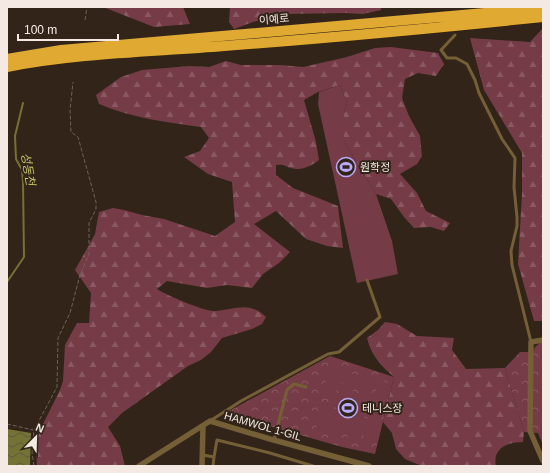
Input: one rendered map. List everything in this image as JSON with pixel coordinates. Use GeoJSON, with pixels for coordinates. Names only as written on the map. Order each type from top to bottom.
{"type":"FeatureCollection","features":[{"type":"Feature","properties":{"kind":"highway","name":"이예로"},"geometry":{"type":"LineString","coordinates":[[7,59],[61,50],[543,8]]}},
{"type":"Feature","properties":{"kind":"highway","name":"이예로"},"geometry":{"type":"LineString","coordinates":[[7,67],[41,61],[132,52],[224,46],[543,17]]}},
{"type":"Feature","properties":{"kind":"street"},"geometry":{"type":"LineString","coordinates":[[543,340],[531,342],[530,431],[543,461]]}},
{"type":"Feature","properties":{"kind":"street","name":"HAMWOL 1-GIL"},"geometry":{"type":"LineString","coordinates":[[139,466],[210,421],[369,466]]}},
{"type":"Feature","properties":{"kind":"street"},"geometry":{"type":"LineString","coordinates":[[202,466],[203,426]]}},
{"type":"Feature","properties":{"kind":"lane"},"geometry":{"type":"LineString","coordinates":[[455,35],[441,50],[447,58],[456,58],[467,64],[475,80],[479,93],[502,139],[515,158],[514,187],[517,226],[511,251],[512,265],[531,342]]}},
{"type":"Feature","properties":{"kind":"lane"},"geometry":{"type":"LineString","coordinates":[[210,421],[241,401],[328,354],[339,352],[380,317],[367,280]]}},
{"type":"Feature","properties":{"kind":"lane"},"geometry":{"type":"LineString","coordinates":[[274,440],[287,390],[294,384],[306,387]]}},
{"type":"Feature","properties":{"kind":"lane"},"geometry":{"type":"LineString","coordinates":[[213,466],[217,440],[270,453],[313,466]]}},
{"type":"Feature","properties":{"kind":"lane"},"geometry":{"type":"LineString","coordinates":[[202,455],[214,457]]}},
{"type":"Feature","properties":{"kind":"path"},"geometry":{"type":"LineString","coordinates":[[85,20],[87,7]]}},
{"type":"Feature","properties":{"kind":"path"},"geometry":{"type":"LineString","coordinates":[[34,466],[32,453],[34,430],[57,387],[58,338],[70,313],[80,275],[89,254],[89,223],[96,209],[96,202],[78,137],[71,132],[70,110],[73,82]]}},
{"type":"Feature","properties":{"kind":"path"},"geometry":{"type":"LineString","coordinates":[[7,424],[34,430]]}},
{"type":"Feature","properties":{"kind":"green space"},"geometry":{"type":"Polygon","coordinates":[[[103,7],[183,7],[190,24],[154,27],[103,7]]]}},
{"type":"Feature","properties":{"kind":"green space"},"geometry":{"type":"Polygon","coordinates":[[[230,7],[381,7],[381,10],[363,14],[284,14],[253,22],[234,29],[229,22],[230,7]]]}},
{"type":"Feature","properties":{"kind":"green space"},"geometry":{"type":"Polygon","coordinates":[[[543,28],[543,321],[534,321],[518,264],[522,193],[522,153],[484,90],[470,38],[530,42],[543,28]]]}},
{"type":"Feature","properties":{"kind":"green space"},"geometry":{"type":"Polygon","coordinates":[[[391,47],[438,53],[444,64],[436,76],[418,73],[405,79],[402,98],[409,116],[420,136],[422,156],[417,164],[400,174],[417,193],[426,211],[450,223],[444,231],[431,227],[414,228],[391,199],[376,194],[344,141],[344,113],[347,103],[340,85],[318,92],[304,100],[316,142],[319,160],[310,166],[299,169],[276,165],[276,175],[293,188],[338,206],[343,248],[327,246],[306,239],[276,211],[254,224],[290,252],[279,263],[263,274],[252,288],[227,285],[207,288],[167,281],[157,289],[194,306],[214,311],[247,307],[266,317],[262,324],[252,329],[222,338],[211,352],[201,360],[188,366],[122,413],[108,427],[120,446],[125,466],[37,466],[36,445],[38,434],[63,381],[65,345],[77,323],[89,323],[91,293],[75,270],[95,234],[99,212],[113,208],[124,210],[164,219],[215,236],[235,222],[232,182],[208,174],[184,157],[200,151],[209,138],[201,127],[149,119],[124,113],[99,104],[96,95],[121,77],[142,70],[190,66],[209,67],[226,61],[241,65],[280,65],[303,67],[347,57],[375,48],[391,47]]]}},
{"type":"Feature","properties":{"kind":"green space","name":"원학정"},"geometry":{"type":"Polygon","coordinates":[[[340,85],[347,103],[344,113],[344,141],[376,194],[392,241],[398,274],[357,283],[318,104],[319,92],[340,85]]]}},
{"type":"Feature","properties":{"kind":"green space"},"geometry":{"type":"Polygon","coordinates":[[[385,322],[397,324],[417,336],[454,338],[452,350],[466,369],[505,368],[524,432],[523,442],[512,443],[502,447],[496,455],[496,466],[422,466],[405,459],[396,449],[392,433],[383,422],[394,377],[377,360],[371,350],[367,338],[378,330],[385,322]]]}},
{"type":"Feature","properties":{"kind":"green space"},"geometry":{"type":"Polygon","coordinates":[[[540,343],[543,343],[543,445],[538,433],[524,432],[505,368],[520,352],[533,352],[535,347],[540,343]]]}},
{"type":"Feature","properties":{"kind":"green space"},"geometry":{"type":"Polygon","coordinates":[[[330,356],[394,377],[375,454],[342,447],[230,415],[229,411],[330,356]]]}},
{"type":"Feature","properties":{"kind":"green space"},"geometry":{"type":"Polygon","coordinates":[[[329,368],[341,371],[335,396],[323,393],[329,368]]]}},
{"type":"Feature","properties":{"kind":"green space"},"geometry":{"type":"Polygon","coordinates":[[[345,372],[357,375],[351,399],[339,397],[345,372]]]}},
{"type":"Feature","properties":{"kind":"green space"},"geometry":{"type":"Polygon","coordinates":[[[363,377],[375,380],[369,404],[357,401],[363,377]]]}},
{"type":"Feature","properties":{"kind":"green space"},"geometry":{"type":"Polygon","coordinates":[[[378,380],[390,383],[385,408],[373,405],[378,380]]]}},
{"type":"Feature","properties":{"kind":"green space"},"geometry":{"type":"Polygon","coordinates":[[[322,405],[334,408],[328,432],[316,429],[322,405]]]}},
{"type":"Feature","properties":{"kind":"green space"},"geometry":{"type":"Polygon","coordinates":[[[336,408],[348,411],[342,436],[330,433],[336,408]]]}},
{"type":"Feature","properties":{"kind":"green space"},"geometry":{"type":"Polygon","coordinates":[[[353,413],[365,415],[359,440],[347,437],[353,413]]]}},
{"type":"Feature","properties":{"kind":"green space"},"geometry":{"type":"Polygon","coordinates":[[[368,416],[380,419],[374,444],[362,441],[368,416]]]}},
{"type":"Feature","properties":{"kind":"water"},"geometry":{"type":"Polygon","coordinates":[[[7,429],[31,433],[30,466],[7,466],[7,429]]]}},
{"type":"Feature","properties":{"kind":"waterway","name":"성동천"},"geometry":{"type":"LineString","coordinates":[[7,282],[24,257],[23,182],[22,170],[16,159],[15,136],[23,103]]}},
{"type":"Feature","properties":{"kind":"place","name":"원학정"},"geometry":{"type":"Point","coordinates":[346,167]}},
{"type":"Feature","properties":{"kind":"place","name":"테니스장"},"geometry":{"type":"Point","coordinates":[348,408]}}]}
